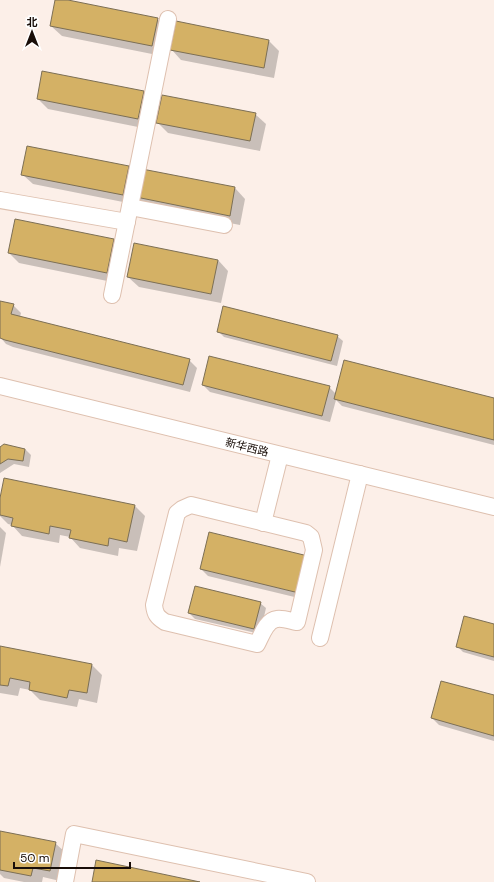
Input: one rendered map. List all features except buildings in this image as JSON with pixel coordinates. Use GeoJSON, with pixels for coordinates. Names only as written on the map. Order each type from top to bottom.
{"type":"FeatureCollection","features":[{"type":"Feature","properties":{"kind":"street"},"geometry":{"type":"LineString","coordinates":[[112,295],[168,19]]}},
{"type":"Feature","properties":{"kind":"street"},"geometry":{"type":"LineString","coordinates":[[0,200],[224,225]]}},
{"type":"Feature","properties":{"kind":"street","name":"新华西路"},"geometry":{"type":"LineString","coordinates":[[0,386],[494,507]]}},
{"type":"Feature","properties":{"kind":"street"},"geometry":{"type":"LineString","coordinates":[[264,523],[280,455]]}},
{"type":"Feature","properties":{"kind":"street"},"geometry":{"type":"LineString","coordinates":[[320,638],[360,474]]}},
{"type":"Feature","properties":{"kind":"street"},"geometry":{"type":"LineString","coordinates":[[191,505],[264,523],[306,533],[311,537],[314,550],[297,622],[276,619],[273,620],[265,629],[257,644],[165,622],[158,618],[155,613],[154,605],[177,513],[191,505]]}},
{"type":"Feature","properties":{"kind":"street"},"geometry":{"type":"LineString","coordinates":[[65,882],[74,834],[307,882]]}}]}
